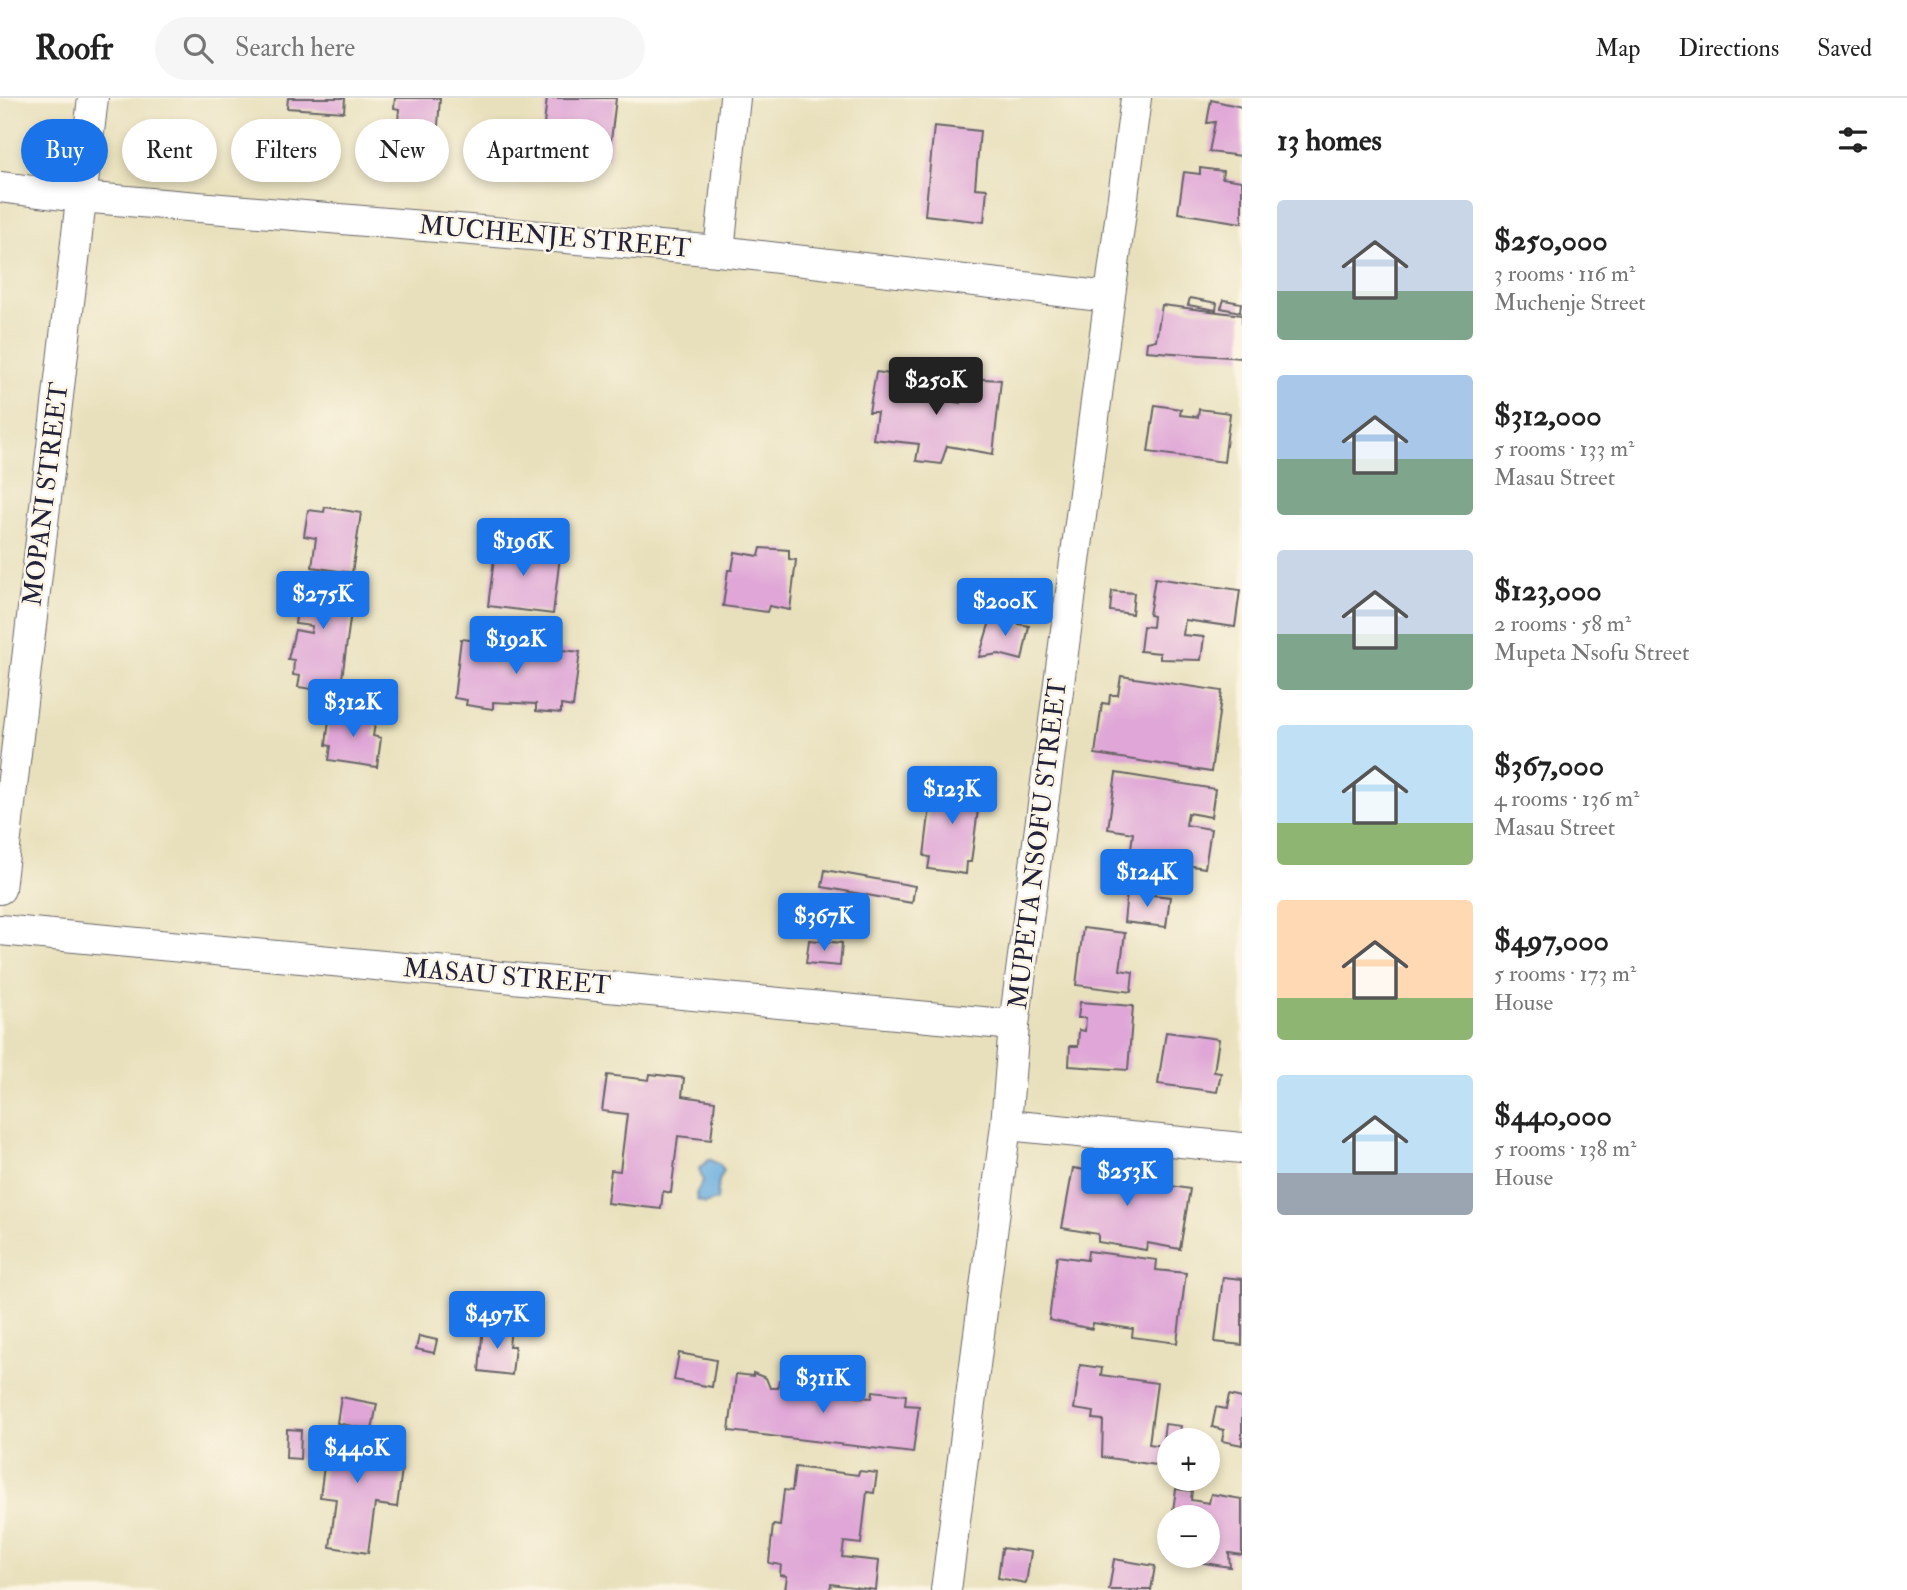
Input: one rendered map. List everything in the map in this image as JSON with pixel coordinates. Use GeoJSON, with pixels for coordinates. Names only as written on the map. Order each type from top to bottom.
{"type":"FeatureCollection","features":[{"type":"Feature","properties":{"kind":"street","name":"MOPANI STREET"},"geometry":{"type":"LineString","coordinates":[[0,889],[93,98]]}},
{"type":"Feature","properties":{"kind":"street"},"geometry":{"type":"LineString","coordinates":[[719,251],[735,98]]}},
{"type":"Feature","properties":{"kind":"street","name":"MUPETA NSOFU STREET"},"geometry":{"type":"LineString","coordinates":[[946,1590],[1006,1125],[1014,1025],[1136,98]]}},
{"type":"Feature","properties":{"kind":"street","name":"MUCHENJE STREET"},"geometry":{"type":"LineString","coordinates":[[0,187],[80,197],[719,251],[1109,297]]}},
{"type":"Feature","properties":{"kind":"street","name":"MASAU STREET"},"geometry":{"type":"LineString","coordinates":[[0,930],[1014,1025]]}},
{"type":"Feature","properties":{"kind":"street"},"geometry":{"type":"LineString","coordinates":[[1006,1125],[1242,1148]]}},
{"type":"Feature","properties":{"kind":"water"},"geometry":{"type":"Polygon","coordinates":[[[709,1159],[720,1165],[724,1171],[719,1181],[717,1200],[705,1204],[697,1200],[696,1194],[703,1181],[699,1169],[709,1159]]]}},
{"type":"Feature","properties":{"kind":"building"},"geometry":{"type":"Polygon","coordinates":[[[288,98],[345,98],[344,112],[287,108],[288,98]]]}},
{"type":"Feature","properties":{"kind":"building"},"geometry":{"type":"Polygon","coordinates":[[[395,98],[440,98],[438,119],[398,119],[399,109],[394,108],[395,98]]]}},
{"type":"Feature","properties":{"kind":"building"},"geometry":{"type":"Polygon","coordinates":[[[547,98],[616,98],[613,124],[613,119],[545,119],[547,98]]]}},
{"type":"Feature","properties":{"kind":"building"},"geometry":{"type":"Polygon","coordinates":[[[1211,100],[1242,107],[1242,156],[1209,152],[1215,122],[1207,123],[1211,100]]]}},
{"type":"Feature","properties":{"kind":"building"},"geometry":{"type":"Polygon","coordinates":[[[934,126],[980,131],[975,188],[987,189],[984,222],[925,215],[934,126]]]}},
{"type":"Feature","properties":{"kind":"building"},"geometry":{"type":"Polygon","coordinates":[[[1200,168],[1223,171],[1222,178],[1242,181],[1242,223],[1178,213],[1184,172],[1200,174],[1200,168]]]}},
{"type":"Feature","properties":{"kind":"building"},"geometry":{"type":"Polygon","coordinates":[[[1190,298],[1217,303],[1216,310],[1188,305],[1190,298]]]}},
{"type":"Feature","properties":{"kind":"building"},"geometry":{"type":"Polygon","coordinates":[[[1224,300],[1241,303],[1240,312],[1221,308],[1224,300]]]}},
{"type":"Feature","properties":{"kind":"building"},"geometry":{"type":"Polygon","coordinates":[[[1162,305],[1242,315],[1242,358],[1146,351],[1147,342],[1156,340],[1162,305]]]}},
{"type":"Feature","properties":{"kind":"building"},"geometry":{"type":"Polygon","coordinates":[[[876,372],[904,376],[908,394],[934,397],[937,388],[956,391],[954,402],[961,403],[965,378],[1001,380],[993,454],[947,446],[941,464],[916,461],[919,444],[873,439],[877,412],[869,412],[876,372]]]}},
{"type":"Feature","properties":{"kind":"building"},"geometry":{"type":"Polygon","coordinates":[[[1155,405],[1181,409],[1180,415],[1198,417],[1199,409],[1230,413],[1224,462],[1148,452],[1155,405]]]}},
{"type":"Feature","properties":{"kind":"building"},"geometry":{"type":"Polygon","coordinates":[[[325,507],[361,513],[352,573],[312,567],[316,538],[304,536],[308,510],[324,512],[325,507]]]}},
{"type":"Feature","properties":{"kind":"building"},"geometry":{"type":"Polygon","coordinates":[[[497,536],[527,540],[525,551],[560,556],[553,614],[488,606],[497,536]]]}},
{"type":"Feature","properties":{"kind":"building"},"geometry":{"type":"Polygon","coordinates":[[[761,548],[789,550],[789,559],[796,560],[790,610],[769,606],[767,612],[723,606],[728,570],[732,570],[735,552],[759,556],[761,548]]]}},
{"type":"Feature","properties":{"kind":"building"},"geometry":{"type":"Polygon","coordinates":[[[313,570],[356,575],[340,693],[298,687],[300,676],[293,675],[294,660],[288,659],[295,630],[311,633],[312,626],[295,624],[299,595],[306,596],[308,579],[312,580],[313,570]]]}},
{"type":"Feature","properties":{"kind":"building"},"geometry":{"type":"Polygon","coordinates":[[[1155,578],[1240,590],[1235,627],[1185,620],[1183,635],[1204,637],[1201,660],[1160,659],[1160,653],[1140,651],[1143,626],[1152,627],[1153,616],[1149,615],[1155,578]]]}},
{"type":"Feature","properties":{"kind":"building"},"geometry":{"type":"Polygon","coordinates":[[[1112,591],[1134,593],[1132,614],[1110,611],[1112,591]]]}},
{"type":"Feature","properties":{"kind":"building"},"geometry":{"type":"Polygon","coordinates":[[[992,615],[1021,618],[1019,624],[1029,626],[1022,660],[999,654],[979,657],[992,615]]]}},
{"type":"Feature","properties":{"kind":"building"},"geometry":{"type":"Polygon","coordinates":[[[461,639],[580,652],[573,707],[561,705],[561,713],[536,711],[536,704],[493,702],[493,709],[466,705],[467,700],[454,698],[461,639]]]}},
{"type":"Feature","properties":{"kind":"building"},"geometry":{"type":"Polygon","coordinates":[[[1121,676],[1222,691],[1211,772],[1095,754],[1102,703],[1109,704],[1110,695],[1118,695],[1121,676]]]}},
{"type":"Feature","properties":{"kind":"building"},"geometry":{"type":"Polygon","coordinates":[[[330,711],[376,718],[373,736],[381,738],[377,767],[329,760],[331,746],[326,745],[330,711]]]}},
{"type":"Feature","properties":{"kind":"building"},"geometry":{"type":"Polygon","coordinates":[[[1116,773],[1215,789],[1211,817],[1188,813],[1186,825],[1211,829],[1205,868],[1130,856],[1133,833],[1108,829],[1116,773]]]}},
{"type":"Feature","properties":{"kind":"building"},"geometry":{"type":"Polygon","coordinates":[[[938,778],[975,783],[973,794],[980,795],[971,862],[967,862],[966,874],[928,869],[930,857],[924,856],[932,790],[937,791],[938,778]]]}},
{"type":"Feature","properties":{"kind":"building"},"geometry":{"type":"Polygon","coordinates":[[[825,870],[915,886],[912,903],[822,887],[825,870]]]}},
{"type":"Feature","properties":{"kind":"building"},"geometry":{"type":"Polygon","coordinates":[[[1127,892],[1170,897],[1166,927],[1124,922],[1127,892]]]}},
{"type":"Feature","properties":{"kind":"building"},"geometry":{"type":"Polygon","coordinates":[[[1083,928],[1125,933],[1120,970],[1133,972],[1131,992],[1076,985],[1083,928]]]}},
{"type":"Feature","properties":{"kind":"building"},"geometry":{"type":"Polygon","coordinates":[[[809,940],[842,943],[840,966],[806,963],[809,940]]]}},
{"type":"Feature","properties":{"kind":"building"},"geometry":{"type":"Polygon","coordinates":[[[1080,1002],[1133,1006],[1128,1070],[1069,1066],[1070,1046],[1078,1046],[1079,1030],[1085,1031],[1086,1018],[1078,1018],[1080,1002]]]}},
{"type":"Feature","properties":{"kind":"building"},"geometry":{"type":"Polygon","coordinates":[[[1166,1032],[1219,1039],[1214,1072],[1221,1073],[1217,1092],[1158,1084],[1166,1032]]]}},
{"type":"Feature","properties":{"kind":"building"},"geometry":{"type":"Polygon","coordinates":[[[650,1074],[684,1078],[682,1096],[715,1101],[711,1140],[678,1136],[671,1193],[663,1191],[661,1209],[607,1203],[611,1170],[620,1171],[627,1114],[602,1111],[607,1075],[649,1080],[650,1074]]]}},
{"type":"Feature","properties":{"kind":"building"},"geometry":{"type":"Polygon","coordinates":[[[1110,1165],[1161,1174],[1159,1184],[1190,1189],[1180,1249],[1147,1243],[1146,1250],[1098,1242],[1098,1234],[1062,1228],[1073,1168],[1109,1174],[1110,1165]]]}},
{"type":"Feature","properties":{"kind":"building"},"geometry":{"type":"Polygon","coordinates":[[[1088,1251],[1157,1260],[1156,1270],[1186,1273],[1177,1343],[1132,1337],[1133,1329],[1093,1323],[1092,1329],[1049,1320],[1057,1256],[1087,1260],[1088,1251]]]}},
{"type":"Feature","properties":{"kind":"building"},"geometry":{"type":"Polygon","coordinates":[[[1223,1277],[1242,1279],[1242,1345],[1215,1342],[1223,1277]]]}},
{"type":"Feature","properties":{"kind":"building"},"geometry":{"type":"Polygon","coordinates":[[[483,1325],[511,1328],[509,1346],[515,1346],[512,1375],[479,1371],[483,1325]]]}},
{"type":"Feature","properties":{"kind":"building"},"geometry":{"type":"Polygon","coordinates":[[[419,1336],[437,1340],[434,1353],[416,1349],[419,1336]]]}},
{"type":"Feature","properties":{"kind":"building"},"geometry":{"type":"Polygon","coordinates":[[[679,1353],[716,1360],[712,1387],[674,1380],[679,1353]]]}},
{"type":"Feature","properties":{"kind":"building"},"geometry":{"type":"Polygon","coordinates":[[[1080,1365],[1102,1368],[1101,1375],[1157,1383],[1149,1444],[1157,1445],[1157,1465],[1102,1457],[1103,1420],[1093,1419],[1094,1412],[1074,1409],[1080,1365]]]}},
{"type":"Feature","properties":{"kind":"building"},"geometry":{"type":"Polygon","coordinates":[[[753,1373],[766,1378],[770,1388],[778,1388],[779,1380],[799,1382],[800,1375],[808,1376],[807,1383],[812,1384],[811,1394],[826,1396],[827,1385],[858,1389],[857,1397],[872,1398],[873,1391],[906,1395],[905,1405],[919,1406],[913,1453],[729,1431],[736,1374],[753,1376],[753,1373]]]}},
{"type":"Feature","properties":{"kind":"building"},"geometry":{"type":"Polygon","coordinates":[[[1229,1395],[1242,1398],[1242,1445],[1222,1441],[1224,1430],[1212,1427],[1216,1407],[1226,1409],[1229,1395]]]}},
{"type":"Feature","properties":{"kind":"building"},"geometry":{"type":"Polygon","coordinates":[[[341,1397],[377,1404],[372,1430],[337,1423],[341,1397]]]}},
{"type":"Feature","properties":{"kind":"building"},"geometry":{"type":"Polygon","coordinates":[[[1165,1424],[1181,1428],[1164,1428],[1165,1424]]]}},
{"type":"Feature","properties":{"kind":"building"},"geometry":{"type":"Polygon","coordinates":[[[287,1429],[301,1430],[300,1459],[286,1458],[287,1429]]]}},
{"type":"Feature","properties":{"kind":"building"},"geometry":{"type":"Polygon","coordinates":[[[317,1432],[398,1443],[395,1468],[402,1469],[397,1507],[375,1504],[368,1553],[330,1547],[336,1499],[320,1497],[324,1466],[313,1459],[317,1432]]]}},
{"type":"Feature","properties":{"kind":"building"},"geometry":{"type":"Polygon","coordinates":[[[795,1467],[858,1475],[859,1471],[877,1473],[874,1493],[867,1492],[861,1544],[844,1542],[842,1557],[879,1561],[876,1590],[831,1584],[830,1590],[785,1590],[787,1576],[780,1575],[781,1565],[769,1563],[773,1525],[780,1526],[784,1490],[792,1491],[795,1467]]]}},
{"type":"Feature","properties":{"kind":"building"},"geometry":{"type":"Polygon","coordinates":[[[1176,1491],[1192,1491],[1191,1500],[1209,1503],[1211,1494],[1242,1499],[1242,1555],[1229,1553],[1230,1567],[1220,1565],[1220,1505],[1174,1505],[1176,1491]]]}},
{"type":"Feature","properties":{"kind":"building"},"geometry":{"type":"Polygon","coordinates":[[[1002,1548],[1031,1552],[1026,1583],[998,1578],[1002,1548]]]}},
{"type":"Feature","properties":{"kind":"building"},"geometry":{"type":"Polygon","coordinates":[[[1114,1559],[1155,1566],[1151,1590],[1109,1590],[1114,1559]]]}}]}
